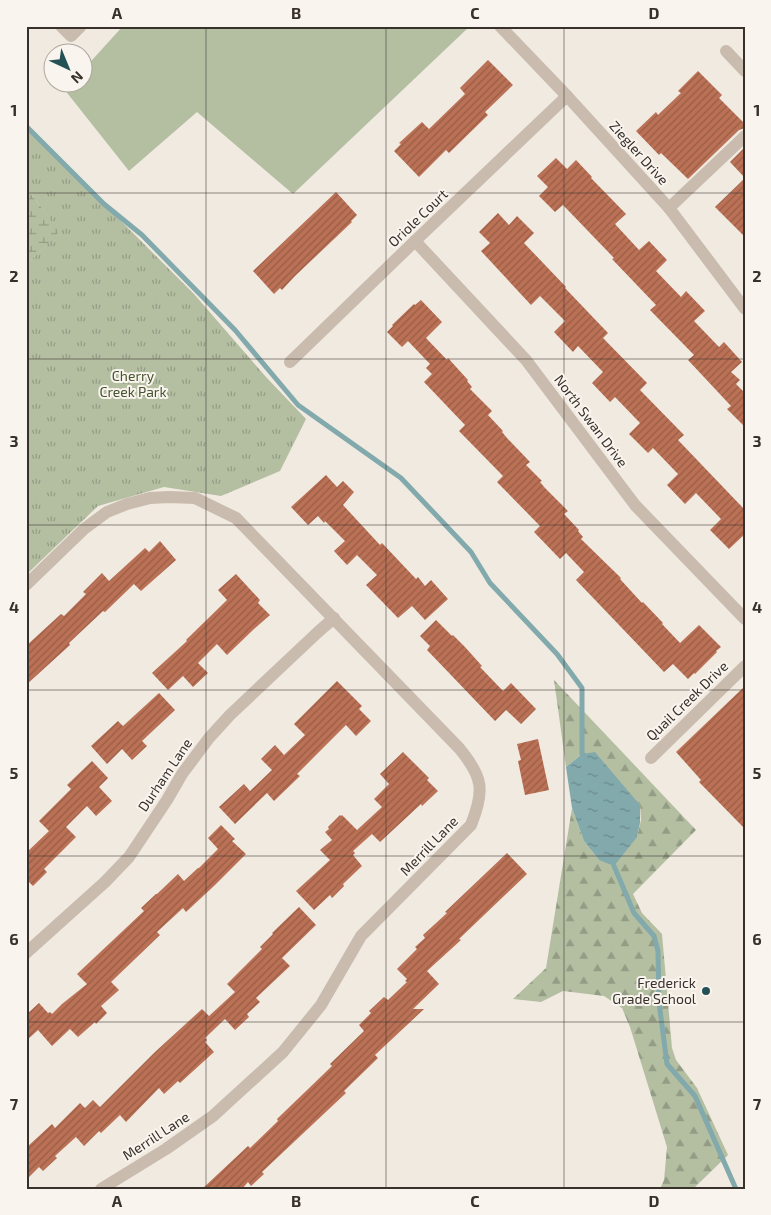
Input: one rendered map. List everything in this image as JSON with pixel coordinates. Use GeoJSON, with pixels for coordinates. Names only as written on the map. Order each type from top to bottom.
{"type":"FeatureCollection","features":[{"type":"Feature","properties":{"kind":"street"},"geometry":{"type":"LineString","coordinates":[[61,26],[71,36],[81,26]]}},
{"type":"Feature","properties":{"kind":"street","name":"Ziegler Drive"},"geometry":{"type":"LineString","coordinates":[[500,26],[669,208],[745,309]]}},
{"type":"Feature","properties":{"kind":"street"},"geometry":{"type":"LineString","coordinates":[[726,51],[745,71]]}},
{"type":"Feature","properties":{"kind":"street","name":"Oriole Court"},"geometry":{"type":"LineString","coordinates":[[290,362],[567,96]]}},
{"type":"Feature","properties":{"kind":"street"},"geometry":{"type":"LineString","coordinates":[[669,208],[745,136]]}},
{"type":"Feature","properties":{"kind":"street","name":"North Swan Drive"},"geometry":{"type":"LineString","coordinates":[[415,241],[526,360],[634,505],[745,619]]}},
{"type":"Feature","properties":{"kind":"street","name":"Merrill Lane"},"geometry":{"type":"LineString","coordinates":[[26,585],[84,529],[107,512],[150,498],[196,498],[236,518],[334,618],[459,748],[478,776],[480,791],[478,808],[471,825],[361,936],[321,1004],[283,1052],[213,1116],[166,1149],[101,1189]]}},
{"type":"Feature","properties":{"kind":"street","name":"Durham Lane"},"geometry":{"type":"LineString","coordinates":[[26,953],[105,882],[129,856],[167,800],[182,774],[209,738],[230,715],[334,618]]}},
{"type":"Feature","properties":{"kind":"street","name":"Quail Creek Drive"},"geometry":{"type":"LineString","coordinates":[[651,758],[745,666]]}},
{"type":"Feature","properties":{"kind":"green space"},"geometry":{"type":"Polygon","coordinates":[[[123,26],[469,27],[293,194],[197,112],[129,171],[66,92],[92,92],[92,60],[123,26]]]}},
{"type":"Feature","properties":{"kind":"green space","name":"Cherry Creek Park"},"geometry":{"type":"Polygon","coordinates":[[[26,126],[194,294],[266,377],[306,419],[280,471],[221,496],[164,487],[98,506],[26,575],[26,265],[59,232],[26,188],[26,126]]]}},
{"type":"Feature","properties":{"kind":"green space"},"geometry":{"type":"Polygon","coordinates":[[[26,188],[60,232],[26,265],[26,188]]]}},
{"type":"Feature","properties":{"kind":"green space"},"geometry":{"type":"Polygon","coordinates":[[[554,680],[696,830],[633,894],[642,913],[662,934],[672,1048],[676,1060],[697,1088],[728,1155],[693,1189],[660,1189],[664,1180],[667,1147],[630,1027],[622,1008],[604,996],[563,991],[541,1002],[513,999],[546,968],[572,808],[584,841],[599,860],[637,837],[641,820],[640,805],[582,754],[566,767],[554,680]]]}},
{"type":"Feature","properties":{"kind":"water"},"geometry":{"type":"Polygon","coordinates":[[[595,752],[640,805],[640,823],[637,837],[614,866],[599,860],[584,841],[572,808],[566,767],[582,754],[595,752]]]}},
{"type":"Feature","properties":{"kind":"building"},"geometry":{"type":"Polygon","coordinates":[[[488,60],[513,85],[485,112],[488,115],[449,153],[446,150],[419,177],[394,151],[401,144],[399,143],[422,122],[429,129],[465,94],[460,88],[488,60]]]}},
{"type":"Feature","properties":{"kind":"building"},"geometry":{"type":"Polygon","coordinates":[[[698,71],[722,95],[719,98],[745,124],[745,128],[739,130],[688,179],[661,153],[659,155],[636,131],[656,112],[658,115],[681,93],[678,91],[698,71]]]}},
{"type":"Feature","properties":{"kind":"building"},"geometry":{"type":"Polygon","coordinates":[[[745,147],[745,178],[730,162],[745,147]]]}},
{"type":"Feature","properties":{"kind":"building"},"geometry":{"type":"Polygon","coordinates":[[[556,158],[567,169],[576,160],[626,214],[615,224],[639,250],[649,241],[667,260],[656,271],[681,297],[686,291],[705,311],[694,321],[719,347],[724,342],[742,362],[731,372],[740,380],[736,384],[745,393],[745,427],[727,409],[731,406],[688,360],[694,355],[650,310],[656,305],[563,205],[555,212],[539,196],[548,187],[537,176],[556,158]]]}},
{"type":"Feature","properties":{"kind":"building"},"geometry":{"type":"Polygon","coordinates":[[[745,178],[745,237],[715,207],[745,178]]]}},
{"type":"Feature","properties":{"kind":"building"},"geometry":{"type":"Polygon","coordinates":[[[336,192],[357,215],[282,290],[280,288],[274,294],[253,271],[336,192]]]}},
{"type":"Feature","properties":{"kind":"building"},"geometry":{"type":"Polygon","coordinates":[[[498,213],[509,225],[517,216],[534,233],[524,243],[608,333],[603,338],[647,383],[640,390],[684,435],[678,440],[745,510],[745,534],[729,549],[710,530],[721,519],[696,493],[685,504],[667,485],[678,474],[653,448],[648,453],[629,434],[640,423],[615,397],[610,402],[592,383],[603,372],[578,346],[573,352],[554,332],[565,321],[540,296],[531,305],[481,251],[490,243],[479,232],[498,213]]]}},
{"type":"Feature","properties":{"kind":"building"},"geometry":{"type":"Polygon","coordinates":[[[421,300],[442,322],[426,338],[468,380],[472,387],[470,389],[492,411],[488,415],[530,462],[526,465],[542,481],[540,482],[545,488],[568,511],[564,514],[579,530],[583,537],[581,539],[621,578],[680,643],[699,625],[721,647],[695,674],[688,679],[673,664],[664,672],[576,580],[584,572],[566,553],[560,559],[534,532],[540,526],[497,482],[503,476],[459,431],[465,425],[424,382],[432,374],[426,368],[430,364],[408,341],[402,347],[387,332],[414,304],[421,300]]]}},
{"type":"Feature","properties":{"kind":"building"},"geometry":{"type":"Polygon","coordinates":[[[326,475],[337,487],[343,481],[354,492],[343,505],[380,545],[382,543],[425,586],[431,580],[448,599],[425,620],[412,606],[398,618],[366,585],[377,575],[357,555],[347,565],[334,551],[345,541],[318,516],[308,525],[291,507],[326,475]]]}},
{"type":"Feature","properties":{"kind":"building"},"geometry":{"type":"Polygon","coordinates":[[[160,541],[176,560],[141,591],[134,584],[26,685],[26,646],[61,614],[64,616],[86,594],[83,592],[102,573],[109,581],[145,548],[149,552],[160,541]]]}},
{"type":"Feature","properties":{"kind":"building"},"geometry":{"type":"Polygon","coordinates":[[[236,574],[260,600],[258,603],[270,615],[227,655],[217,644],[198,663],[208,673],[193,687],[183,676],[168,690],[152,673],[227,600],[218,590],[236,574]]]}},
{"type":"Feature","properties":{"kind":"building"},"geometry":{"type":"Polygon","coordinates":[[[436,620],[465,647],[482,666],[480,667],[503,691],[511,683],[536,709],[521,724],[506,710],[495,721],[427,650],[430,646],[420,636],[436,620]]]}},
{"type":"Feature","properties":{"kind":"building"},"geometry":{"type":"Polygon","coordinates":[[[337,681],[362,706],[359,709],[371,721],[356,736],[346,725],[297,774],[300,776],[274,801],[267,793],[235,824],[219,807],[244,784],[250,791],[272,770],[261,759],[275,745],[284,755],[305,735],[294,724],[337,681]]]}},
{"type":"Feature","properties":{"kind":"building"},"geometry":{"type":"Polygon","coordinates":[[[745,686],[745,829],[699,782],[701,780],[676,752],[745,686]]]}},
{"type":"Feature","properties":{"kind":"building"},"geometry":{"type":"Polygon","coordinates":[[[159,693],[175,710],[142,741],[147,746],[132,760],[122,749],[107,764],[91,746],[118,721],[123,726],[159,693]]]}},
{"type":"Feature","properties":{"kind":"building"},"geometry":{"type":"Polygon","coordinates":[[[538,739],[549,790],[525,795],[518,761],[521,760],[517,744],[538,739]]]}},
{"type":"Feature","properties":{"kind":"building"},"geometry":{"type":"Polygon","coordinates":[[[403,752],[429,778],[427,780],[438,791],[380,842],[372,834],[353,851],[355,853],[353,855],[362,866],[343,884],[344,886],[332,898],[330,895],[314,910],[296,891],[330,860],[320,850],[332,840],[325,832],[340,815],[357,830],[382,807],[374,799],[389,784],[380,774],[403,752]]]}},
{"type":"Feature","properties":{"kind":"building"},"geometry":{"type":"Polygon","coordinates":[[[92,761],[108,778],[99,787],[112,801],[96,816],[87,806],[66,827],[76,837],[44,869],[47,872],[33,886],[26,879],[26,853],[49,831],[39,821],[71,789],[67,785],[92,761]]]}},
{"type":"Feature","properties":{"kind":"building"},"geometry":{"type":"Polygon","coordinates":[[[221,825],[235,839],[232,841],[246,854],[186,912],[183,908],[157,932],[160,935],[111,982],[119,990],[101,1006],[107,1013],[78,1037],[70,1029],[52,1046],[38,1030],[26,1041],[26,1015],[39,1003],[48,1013],[52,1014],[87,984],[77,974],[144,911],[141,908],[178,874],[184,881],[218,849],[208,838],[221,825]]]}},
{"type":"Feature","properties":{"kind":"building"},"geometry":{"type":"Polygon","coordinates":[[[507,853],[527,874],[427,971],[439,984],[413,1009],[424,1009],[375,1055],[378,1058],[344,1091],[346,1093],[262,1172],[264,1174],[251,1186],[248,1182],[242,1189],[202,1189],[278,1121],[277,1119],[332,1066],[330,1064],[364,1031],[359,1025],[371,1013],[369,1011],[384,997],[388,1000],[407,982],[405,981],[407,979],[397,969],[417,949],[415,947],[425,938],[423,935],[507,853]]]}},
{"type":"Feature","properties":{"kind":"building"},"geometry":{"type":"Polygon","coordinates":[[[299,907],[316,925],[282,958],[290,966],[256,998],[260,1002],[247,1014],[249,1017],[235,1030],[225,1019],[205,1038],[207,1040],[205,1042],[214,1052],[180,1083],[178,1081],[164,1094],[159,1088],[126,1122],[120,1115],[101,1133],[99,1131],[84,1146],[76,1137],[55,1156],[57,1158],[43,1171],[39,1167],[26,1180],[26,1148],[52,1124],[55,1128],[80,1103],[85,1108],[93,1100],[100,1107],[155,1052],[202,1009],[209,1016],[235,992],[227,984],[262,949],[260,947],[272,933],[299,907]]]}},
{"type":"Feature","properties":{"kind":"waterway"},"geometry":{"type":"LineString","coordinates":[[26,126],[104,204],[142,235],[235,330],[298,405],[401,478],[471,552],[490,583],[557,654],[582,688],[582,754]]}},
{"type":"Feature","properties":{"kind":"waterway"},"geometry":{"type":"LineString","coordinates":[[614,866],[634,913],[654,936],[658,951],[659,1002],[667,1064],[695,1096],[736,1189]]}},
{"type":"Feature","properties":{"kind":"place","name":"Frederick Grade School"},"geometry":{"type":"Point","coordinates":[706,991]}}]}
